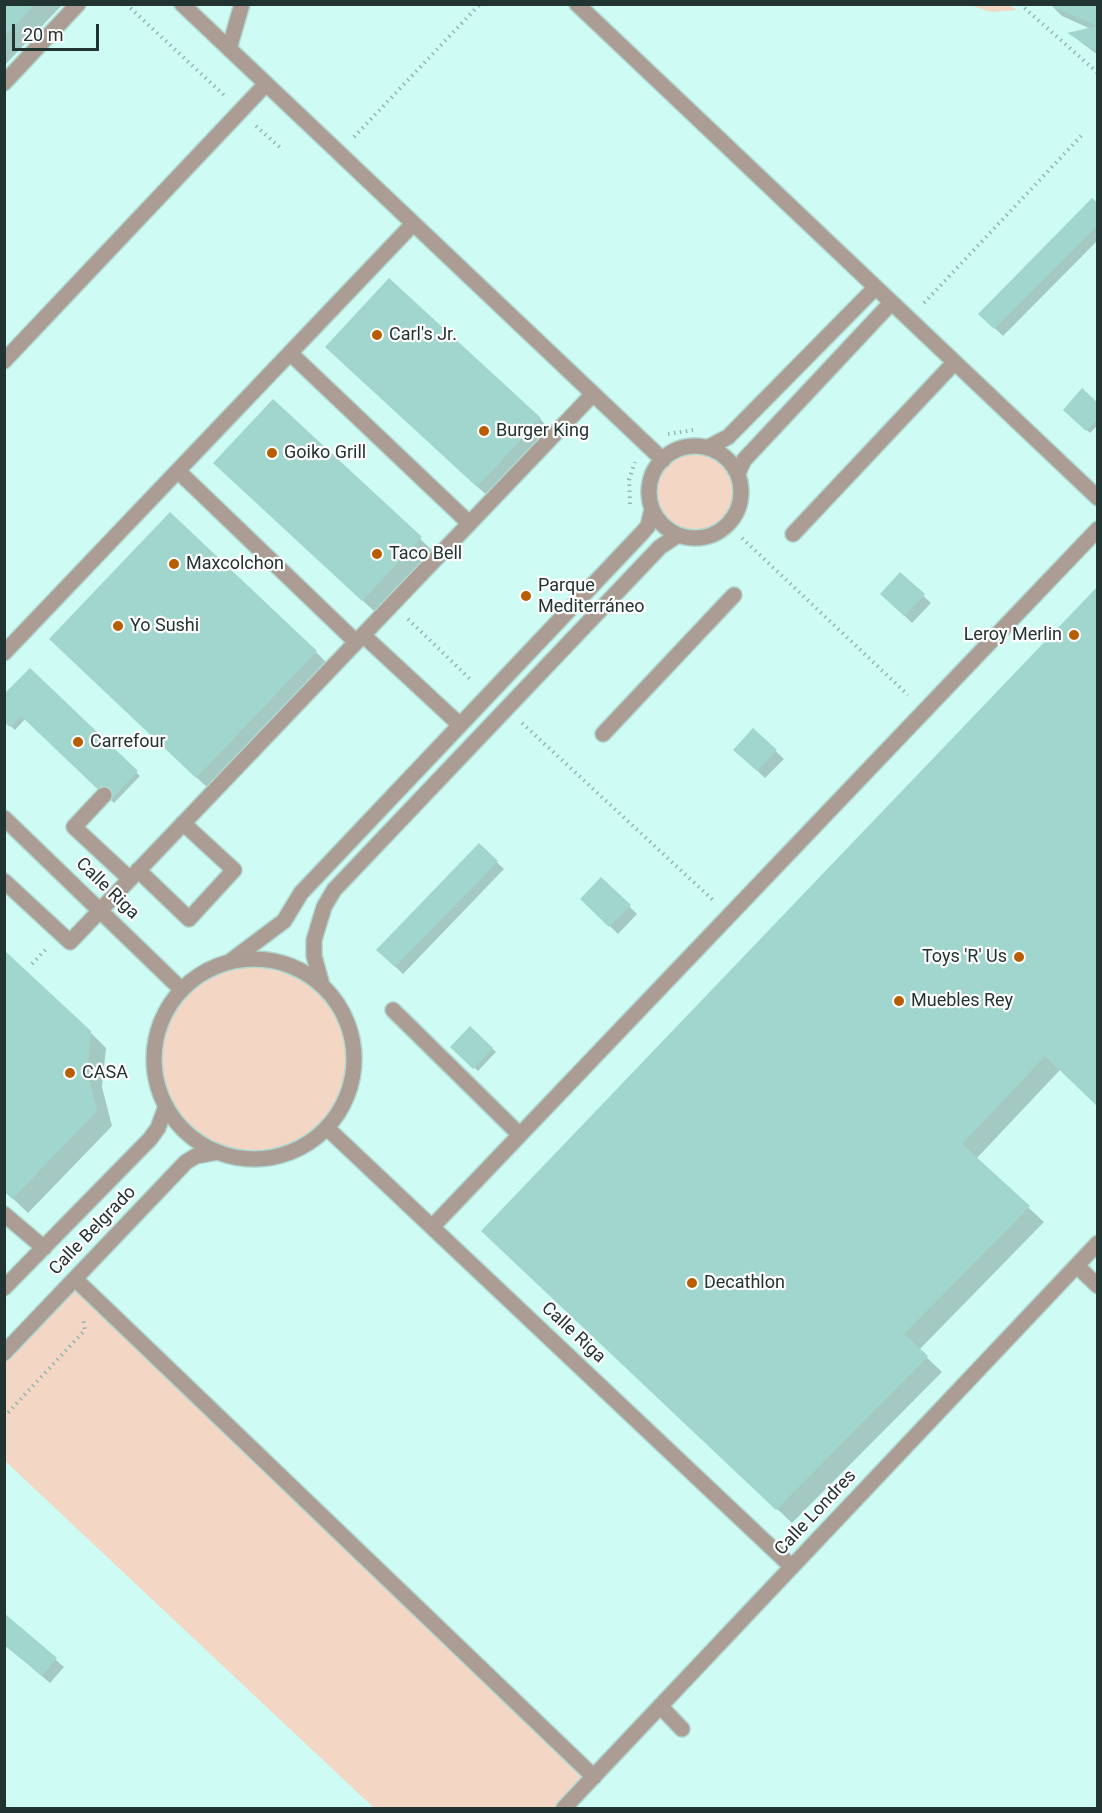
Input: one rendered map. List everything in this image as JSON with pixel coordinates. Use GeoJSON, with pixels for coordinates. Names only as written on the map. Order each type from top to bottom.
{"type":"FeatureCollection","features":[{"type":"Feature","properties":{"kind":"street"},"geometry":{"type":"LineString","coordinates":[[4,82],[78,4]]}},
{"type":"Feature","properties":{"kind":"street"},"geometry":{"type":"LineString","coordinates":[[182,4],[663,460]]}},
{"type":"Feature","properties":{"kind":"street"},"geometry":{"type":"LineString","coordinates":[[229,49],[242,4]]}},
{"type":"Feature","properties":{"kind":"street"},"geometry":{"type":"LineString","coordinates":[[577,4],[1098,498]]}},
{"type":"Feature","properties":{"kind":"street"},"geometry":{"type":"LineString","coordinates":[[4,361],[266,84]]}},
{"type":"Feature","properties":{"kind":"street"},"geometry":{"type":"LineString","coordinates":[[4,653],[413,224]]}},
{"type":"Feature","properties":{"kind":"street"},"geometry":{"type":"LineString","coordinates":[[707,448],[728,437],[875,288]]}},
{"type":"Feature","properties":{"kind":"street"},"geometry":{"type":"LineString","coordinates":[[738,473],[744,460],[891,303]]}},
{"type":"Feature","properties":{"kind":"street"},"geometry":{"type":"LineString","coordinates":[[290,353],[470,523]]}},
{"type":"Feature","properties":{"kind":"street"},"geometry":{"type":"LineString","coordinates":[[793,534],[954,363]]}},
{"type":"Feature","properties":{"kind":"street"},"geometry":{"type":"LineString","coordinates":[[4,881],[70,942],[593,394]]}},
{"type":"Feature","properties":{"kind":"street"},"geometry":{"type":"LineString","coordinates":[[228,963],[284,921],[301,893],[642,533],[648,526],[652,509],[650,482],[663,460],[672,452],[689,447],[707,448],[724,456],[738,473],[742,490],[741,502],[729,524],[705,537],[691,538],[678,535],[667,528],[652,509]]}},
{"type":"Feature","properties":{"kind":"street"},"geometry":{"type":"LineString","coordinates":[[178,471],[359,638],[460,725]]}},
{"type":"Feature","properties":{"kind":"street"},"geometry":{"type":"LineString","coordinates":[[433,1226],[1098,529]]}},
{"type":"Feature","properties":{"kind":"street"},"geometry":{"type":"LineString","coordinates":[[322,985],[314,956],[314,940],[324,907],[334,890],[660,547],[678,535]]}},
{"type":"Feature","properties":{"kind":"street"},"geometry":{"type":"LineString","coordinates":[[603,734],[734,595]]}},
{"type":"Feature","properties":{"kind":"street"},"geometry":{"type":"LineString","coordinates":[[104,795],[74,827],[189,919],[234,870],[183,823]]}},
{"type":"Feature","properties":{"kind":"street","name":"Calle Riga"},"geometry":{"type":"LineString","coordinates":[[4,818],[182,990]]}},
{"type":"Feature","properties":{"kind":"street"},"geometry":{"type":"LineString","coordinates":[[266,960],[303,971],[322,985],[342,1011],[350,1027],[354,1062],[347,1098],[327,1128],[299,1148],[283,1155],[248,1158],[218,1152],[189,1135],[166,1106],[157,1082],[155,1049],[164,1017],[182,990],[210,969],[228,963],[266,960]]}},
{"type":"Feature","properties":{"kind":"street"},"geometry":{"type":"LineString","coordinates":[[393,1010],[520,1135]]}},
{"type":"Feature","properties":{"kind":"street","name":"Calle Belgrado"},"geometry":{"type":"LineString","coordinates":[[4,1288],[150,1139],[158,1128],[166,1106]]}},
{"type":"Feature","properties":{"kind":"street","name":"Calle Riga"},"geometry":{"type":"LineString","coordinates":[[327,1128],[792,1567]]}},
{"type":"Feature","properties":{"kind":"street","name":"Calle Belgrado"},"geometry":{"type":"LineString","coordinates":[[4,1353],[186,1162],[196,1156],[218,1152]]}},
{"type":"Feature","properties":{"kind":"street"},"geometry":{"type":"LineString","coordinates":[[4,1214],[44,1248]]}},
{"type":"Feature","properties":{"kind":"street","name":"Calle Londres"},"geometry":{"type":"LineString","coordinates":[[564,1809],[1098,1244]]}},
{"type":"Feature","properties":{"kind":"street"},"geometry":{"type":"LineString","coordinates":[[1077,1266],[1098,1286]]}},
{"type":"Feature","properties":{"kind":"street"},"geometry":{"type":"LineString","coordinates":[[75,1279],[594,1777]]}},
{"type":"Feature","properties":{"kind":"street"},"geometry":{"type":"LineString","coordinates":[[660,1706],[682,1729]]}},
{"type":"Feature","properties":{"kind":"path"},"geometry":{"type":"LineString","coordinates":[[126,4],[231,102]]}},
{"type":"Feature","properties":{"kind":"path"},"geometry":{"type":"LineString","coordinates":[[352,138],[480,4]]}},
{"type":"Feature","properties":{"kind":"path"},"geometry":{"type":"LineString","coordinates":[[1020,4],[1098,73]]}},
{"type":"Feature","properties":{"kind":"path"},"geometry":{"type":"LineString","coordinates":[[248,118],[283,150]]}},
{"type":"Feature","properties":{"kind":"path"},"geometry":{"type":"LineString","coordinates":[[917,311],[1082,135]]}},
{"type":"Feature","properties":{"kind":"path"},"geometry":{"type":"LineString","coordinates":[[666,434],[684,430],[702,430]]}},
{"type":"Feature","properties":{"kind":"path"},"geometry":{"type":"LineString","coordinates":[[632,513],[629,480],[638,457]]}},
{"type":"Feature","properties":{"kind":"path"},"geometry":{"type":"LineString","coordinates":[[742,538],[924,710]]}},
{"type":"Feature","properties":{"kind":"path"},"geometry":{"type":"LineString","coordinates":[[392,604],[474,683]]}},
{"type":"Feature","properties":{"kind":"path"},"geometry":{"type":"LineString","coordinates":[[519,720],[729,915]]}},
{"type":"Feature","properties":{"kind":"path"},"geometry":{"type":"LineString","coordinates":[[4,1417],[85,1330],[83,1317]]}},
{"type":"Feature","properties":{"kind":"shaded area"},"geometry":{"type":"Polygon","coordinates":[[[970,5],[1009,5],[1017,10],[991,12],[970,5]]]}},
{"type":"Feature","properties":{"kind":"shaded area"},"geometry":{"type":"Polygon","coordinates":[[[695,446],[721,454],[733,466],[741,492],[733,518],[721,530],[695,538],[669,530],[657,518],[649,492],[657,466],[669,454],[695,446]]]}},
{"type":"Feature","properties":{"kind":"shaded area"},"geometry":{"type":"Polygon","coordinates":[[[254,959],[273,961],[301,971],[331,996],[346,1021],[352,1040],[354,1059],[352,1078],[342,1106],[317,1136],[292,1151],[273,1157],[254,1159],[235,1157],[207,1147],[177,1122],[162,1097],[156,1078],[154,1059],[156,1040],[166,1012],[191,982],[216,967],[235,961],[254,959]]]}},
{"type":"Feature","properties":{"kind":"shaded area"},"geometry":{"type":"Polygon","coordinates":[[[75,1279],[594,1777],[564,1808],[374,1808],[5,1461],[4,1353],[75,1279]]]}},
{"type":"Feature","properties":{"kind":"building"},"geometry":{"type":"Polygon","coordinates":[[[4,4],[35,4],[4,37],[4,4]]]}},
{"type":"Feature","properties":{"kind":"building"},"geometry":{"type":"Polygon","coordinates":[[[1047,4],[1098,4],[1098,52],[1067,33],[1097,26],[1047,4]]]}},
{"type":"Feature","properties":{"kind":"building"},"geometry":{"type":"Polygon","coordinates":[[[1092,198],[1098,203],[1098,225],[994,329],[978,314],[1092,198]]]}},
{"type":"Feature","properties":{"kind":"building"},"geometry":{"type":"Polygon","coordinates":[[[389,278],[541,418],[477,487],[325,347],[389,278]]]}},
{"type":"Feature","properties":{"kind":"building"},"geometry":{"type":"Polygon","coordinates":[[[1082,388],[1098,403],[1098,419],[1086,431],[1063,410],[1082,388]]]}},
{"type":"Feature","properties":{"kind":"building"},"geometry":{"type":"Polygon","coordinates":[[[273,399],[422,537],[362,601],[213,463],[273,399]]]}},
{"type":"Feature","properties":{"kind":"building"},"geometry":{"type":"Polygon","coordinates":[[[170,512],[317,651],[196,778],[49,639],[170,512]]]}},
{"type":"Feature","properties":{"kind":"building"},"geometry":{"type":"Polygon","coordinates":[[[900,572],[925,594],[904,616],[880,594],[900,572]]]}},
{"type":"Feature","properties":{"kind":"building"},"geometry":{"type":"Polygon","coordinates":[[[1098,586],[1098,1107],[1045,1056],[962,1144],[1030,1206],[904,1334],[928,1356],[776,1510],[481,1231],[1098,586]]]}},
{"type":"Feature","properties":{"kind":"building"},"geometry":{"type":"Polygon","coordinates":[[[30,668],[138,771],[110,801],[21,716],[10,727],[4,722],[4,694],[30,668]]]}},
{"type":"Feature","properties":{"kind":"building"},"geometry":{"type":"Polygon","coordinates":[[[753,728],[777,750],[757,771],[733,750],[753,728]]]}},
{"type":"Feature","properties":{"kind":"building"},"geometry":{"type":"Polygon","coordinates":[[[479,843],[498,861],[395,967],[376,950],[479,843]]]}},
{"type":"Feature","properties":{"kind":"building"},"geometry":{"type":"Polygon","coordinates":[[[601,877],[631,905],[609,927],[580,899],[601,877]]]}},
{"type":"Feature","properties":{"kind":"building"},"geometry":{"type":"Polygon","coordinates":[[[4,950],[91,1031],[87,1071],[97,1111],[12,1199],[4,1191],[4,950]]]}},
{"type":"Feature","properties":{"kind":"building"},"geometry":{"type":"Polygon","coordinates":[[[470,1026],[493,1048],[473,1069],[450,1047],[470,1026]]]}},
{"type":"Feature","properties":{"kind":"building"},"geometry":{"type":"Polygon","coordinates":[[[4,1613],[57,1658],[42,1676],[4,1645],[4,1613]]]}},
{"type":"Feature","properties":{"kind":"place","name":"Carl's Jr."},"geometry":{"type":"Point","coordinates":[377,335]}},
{"type":"Feature","properties":{"kind":"place","name":"Burger King"},"geometry":{"type":"Point","coordinates":[484,431]}},
{"type":"Feature","properties":{"kind":"place","name":"Goiko Grill"},"geometry":{"type":"Point","coordinates":[272,453]}},
{"type":"Feature","properties":{"kind":"place","name":"Taco Bell"},"geometry":{"type":"Point","coordinates":[377,554]}},
{"type":"Feature","properties":{"kind":"place","name":"Maxcolchon"},"geometry":{"type":"Point","coordinates":[174,564]}},
{"type":"Feature","properties":{"kind":"place","name":"Parque Mediterráneo"},"geometry":{"type":"Point","coordinates":[526,596]}},
{"type":"Feature","properties":{"kind":"place","name":"Yo Sushi"},"geometry":{"type":"Point","coordinates":[118,626]}},
{"type":"Feature","properties":{"kind":"place","name":"Leroy Merlin"},"geometry":{"type":"Point","coordinates":[1074,635]}},
{"type":"Feature","properties":{"kind":"place","name":"Carrefour"},"geometry":{"type":"Point","coordinates":[78,742]}},
{"type":"Feature","properties":{"kind":"place","name":"Toys 'R' Us"},"geometry":{"type":"Point","coordinates":[1019,957]}},
{"type":"Feature","properties":{"kind":"place","name":"Muebles Rey"},"geometry":{"type":"Point","coordinates":[899,1001]}},
{"type":"Feature","properties":{"kind":"place","name":"CASA"},"geometry":{"type":"Point","coordinates":[70,1073]}},
{"type":"Feature","properties":{"kind":"place","name":"Decathlon"},"geometry":{"type":"Point","coordinates":[692,1283]}}]}
